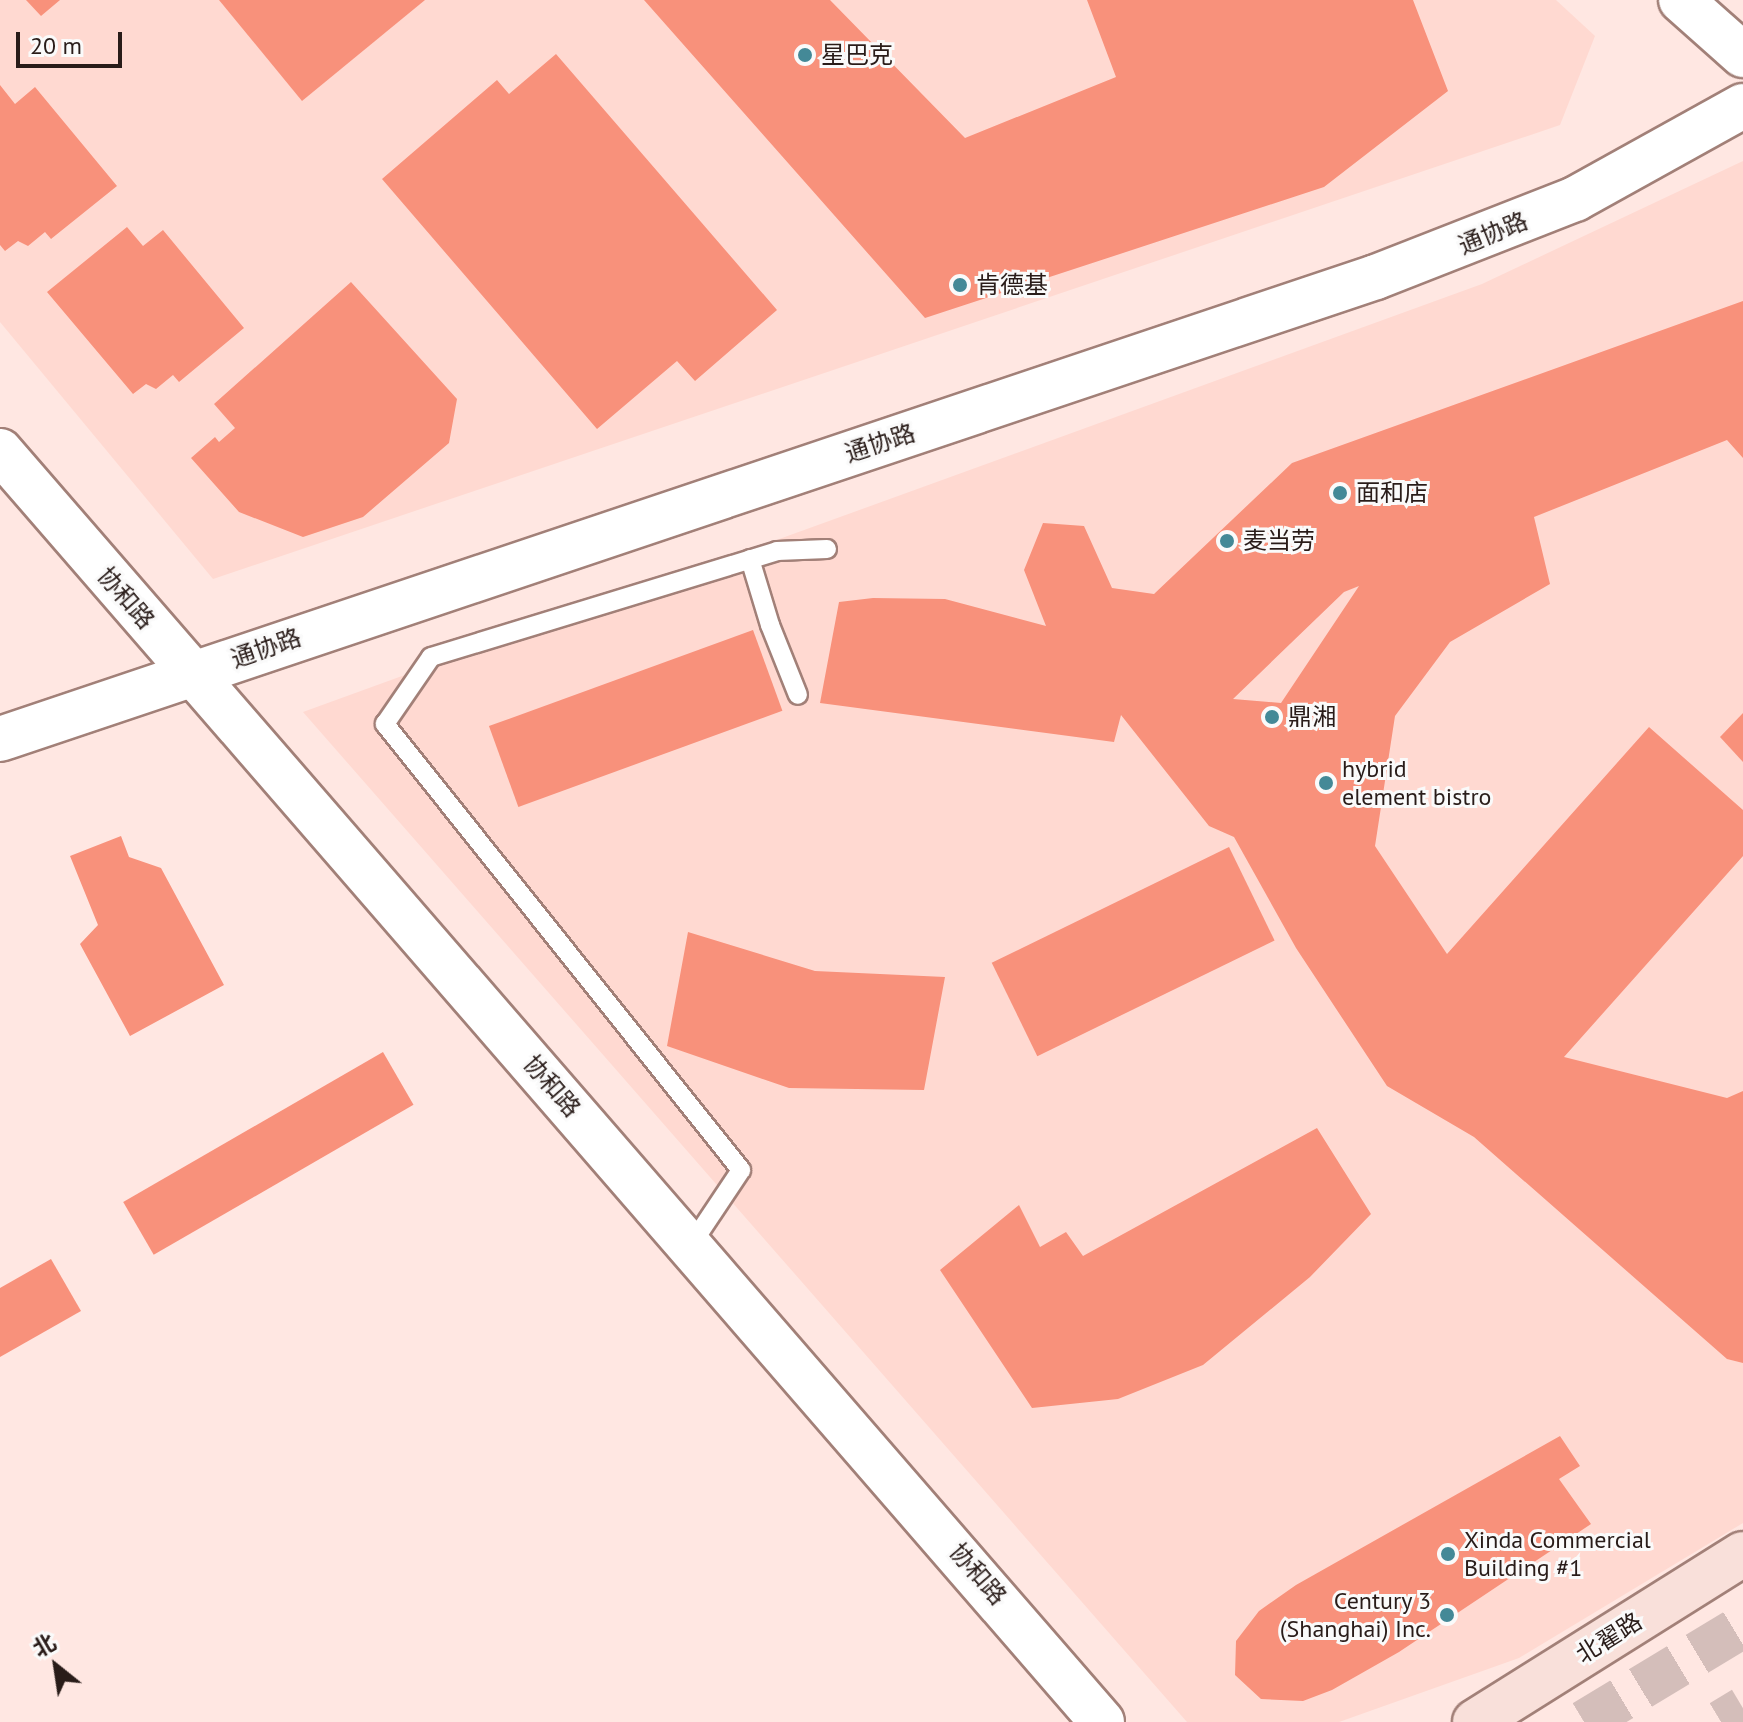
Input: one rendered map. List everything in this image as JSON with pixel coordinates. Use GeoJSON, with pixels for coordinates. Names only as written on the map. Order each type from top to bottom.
{"type":"FeatureCollection","features":[{"type":"Feature","properties":{"kind":"main road","name":"北翟路"},"geometry":{"type":"LineString","coordinates":[[1475,1722],[1743,1554]]}},
{"type":"Feature","properties":{"kind":"street"},"geometry":{"type":"LineString","coordinates":[[1681,0],[1743,55]]}},
{"type":"Feature","properties":{"kind":"street","name":"通协路"},"geometry":{"type":"LineString","coordinates":[[0,739],[1462,246],[1575,199],[1743,106]]}},
{"type":"Feature","properties":{"kind":"street","name":"协和路"},"geometry":{"type":"LineString","coordinates":[[0,451],[1102,1722]]}},
{"type":"Feature","properties":{"kind":"lane"},"geometry":{"type":"LineString","coordinates":[[691,1245],[741,1170],[385,724],[431,657],[777,551],[827,549]]}},
{"type":"Feature","properties":{"kind":"lane"},"geometry":{"type":"LineString","coordinates":[[750,559],[770,625],[798,695]]}},
{"type":"Feature","properties":{"kind":"shaded area"},"geometry":{"type":"Polygon","coordinates":[[[0,0],[1556,0],[1595,36],[1560,125],[213,579],[0,322],[0,0]]]}},
{"type":"Feature","properties":{"kind":"shaded area"},"geometry":{"type":"Polygon","coordinates":[[[1743,161],[1743,1523],[1519,1658],[1339,1722],[1187,1722],[303,712],[1482,284],[1743,161]]]}},
{"type":"Feature","properties":{"kind":"building"},"geometry":{"type":"Polygon","coordinates":[[[26,0],[60,0],[41,16],[26,0]]]}},
{"type":"Feature","properties":{"kind":"building"},"geometry":{"type":"Polygon","coordinates":[[[219,0],[425,0],[302,101],[219,0]]]}},
{"type":"Feature","properties":{"kind":"building"},"geometry":{"type":"Polygon","coordinates":[[[644,0],[830,0],[965,138],[1116,77],[1087,0],[1413,0],[1448,91],[1324,187],[925,318],[644,0]]]}},
{"type":"Feature","properties":{"kind":"building"},"geometry":{"type":"Polygon","coordinates":[[[556,54],[777,310],[695,381],[677,361],[597,429],[382,179],[497,80],[509,94],[556,54]]]}},
{"type":"Feature","properties":{"kind":"building"},"geometry":{"type":"Polygon","coordinates":[[[0,85],[15,104],[35,87],[117,186],[51,239],[45,232],[28,246],[18,241],[5,251],[0,245],[0,85]]]}},
{"type":"Feature","properties":{"kind":"building"},"geometry":{"type":"Polygon","coordinates":[[[127,227],[143,246],[163,230],[244,328],[179,382],[173,375],[156,389],[146,384],[133,394],[47,292],[127,227]]]}},
{"type":"Feature","properties":{"kind":"building"},"geometry":{"type":"Polygon","coordinates":[[[351,282],[457,399],[449,443],[363,517],[303,537],[239,512],[191,458],[215,437],[219,442],[235,428],[214,404],[351,282]]]}},
{"type":"Feature","properties":{"kind":"building"},"geometry":{"type":"Polygon","coordinates":[[[1743,301],[1743,458],[1727,440],[1534,517],[1550,584],[1450,642],[1395,716],[1375,846],[1447,954],[1649,727],[1743,810],[1743,856],[1564,1057],[1727,1098],[1743,1091],[1743,1363],[1727,1359],[1474,1137],[1387,1086],[1296,948],[1234,837],[1209,826],[1121,715],[1114,742],[820,703],[839,602],[873,598],[945,599],[1046,626],[1024,570],[1043,523],[1084,526],[1112,588],[1154,594],[1292,463],[1743,301]],[[1359,586],[1344,592],[1233,699],[1281,703],[1359,586]]]}},
{"type":"Feature","properties":{"kind":"building"},"geometry":{"type":"Polygon","coordinates":[[[753,630],[782,711],[518,807],[489,726],[753,630]]]}},
{"type":"Feature","properties":{"kind":"building"},"geometry":{"type":"Polygon","coordinates":[[[1743,713],[1743,762],[1720,737],[1743,713]]]}},
{"type":"Feature","properties":{"kind":"building"},"geometry":{"type":"Polygon","coordinates":[[[121,836],[129,857],[161,868],[224,985],[130,1036],[80,944],[98,925],[70,856],[121,836]]]}},
{"type":"Feature","properties":{"kind":"building"},"geometry":{"type":"Polygon","coordinates":[[[1229,847],[1275,940],[1037,1056],[992,963],[1229,847]]]}},
{"type":"Feature","properties":{"kind":"building"},"geometry":{"type":"Polygon","coordinates":[[[688,932],[815,971],[945,977],[924,1090],[789,1088],[667,1046],[688,932]]]}},
{"type":"Feature","properties":{"kind":"building"},"geometry":{"type":"Polygon","coordinates":[[[383,1052],[414,1105],[154,1255],[123,1202],[383,1052]]]}},
{"type":"Feature","properties":{"kind":"building"},"geometry":{"type":"Polygon","coordinates":[[[1317,1128],[1371,1214],[1310,1277],[1203,1365],[1118,1399],[1032,1408],[940,1270],[1019,1205],[1040,1247],[1066,1232],[1083,1256],[1317,1128]]]}},
{"type":"Feature","properties":{"kind":"building"},"geometry":{"type":"Polygon","coordinates":[[[51,1259],[81,1311],[0,1357],[0,1288],[51,1259]]]}},
{"type":"Feature","properties":{"kind":"building","name":"Xinda Commercial Building #1"},"geometry":{"type":"Polygon","coordinates":[[[1560,1436],[1580,1466],[1559,1479],[1591,1524],[1399,1652],[1332,1690],[1303,1701],[1261,1699],[1235,1675],[1236,1641],[1259,1611],[1296,1585],[1560,1436]]]}},
{"type":"Feature","properties":{"kind":"tunnel"},"geometry":{"type":"LineString","coordinates":[[1584,1722],[1743,1626]]}},
{"type":"Feature","properties":{"kind":"tunnel"},"geometry":{"type":"LineString","coordinates":[[1721,1722],[1743,1709]]}},
{"type":"Feature","properties":{"kind":"place","name":"星巴克"},"geometry":{"type":"Point","coordinates":[805,55]}},
{"type":"Feature","properties":{"kind":"place","name":"肯德基"},"geometry":{"type":"Point","coordinates":[960,285]}},
{"type":"Feature","properties":{"kind":"place","name":"面和店"},"geometry":{"type":"Point","coordinates":[1340,493]}},
{"type":"Feature","properties":{"kind":"place","name":"麦当劳"},"geometry":{"type":"Point","coordinates":[1227,541]}},
{"type":"Feature","properties":{"kind":"place","name":"鼎湘"},"geometry":{"type":"Point","coordinates":[1272,717]}},
{"type":"Feature","properties":{"kind":"place","name":"hybrid element bistro"},"geometry":{"type":"Point","coordinates":[1326,783]}},
{"type":"Feature","properties":{"kind":"place","name":"Xinda Commercial Building #1"},"geometry":{"type":"Point","coordinates":[1448,1554]}},
{"type":"Feature","properties":{"kind":"place","name":"Century 3 (Shanghai) Inc."},"geometry":{"type":"Point","coordinates":[1447,1615]}}]}
